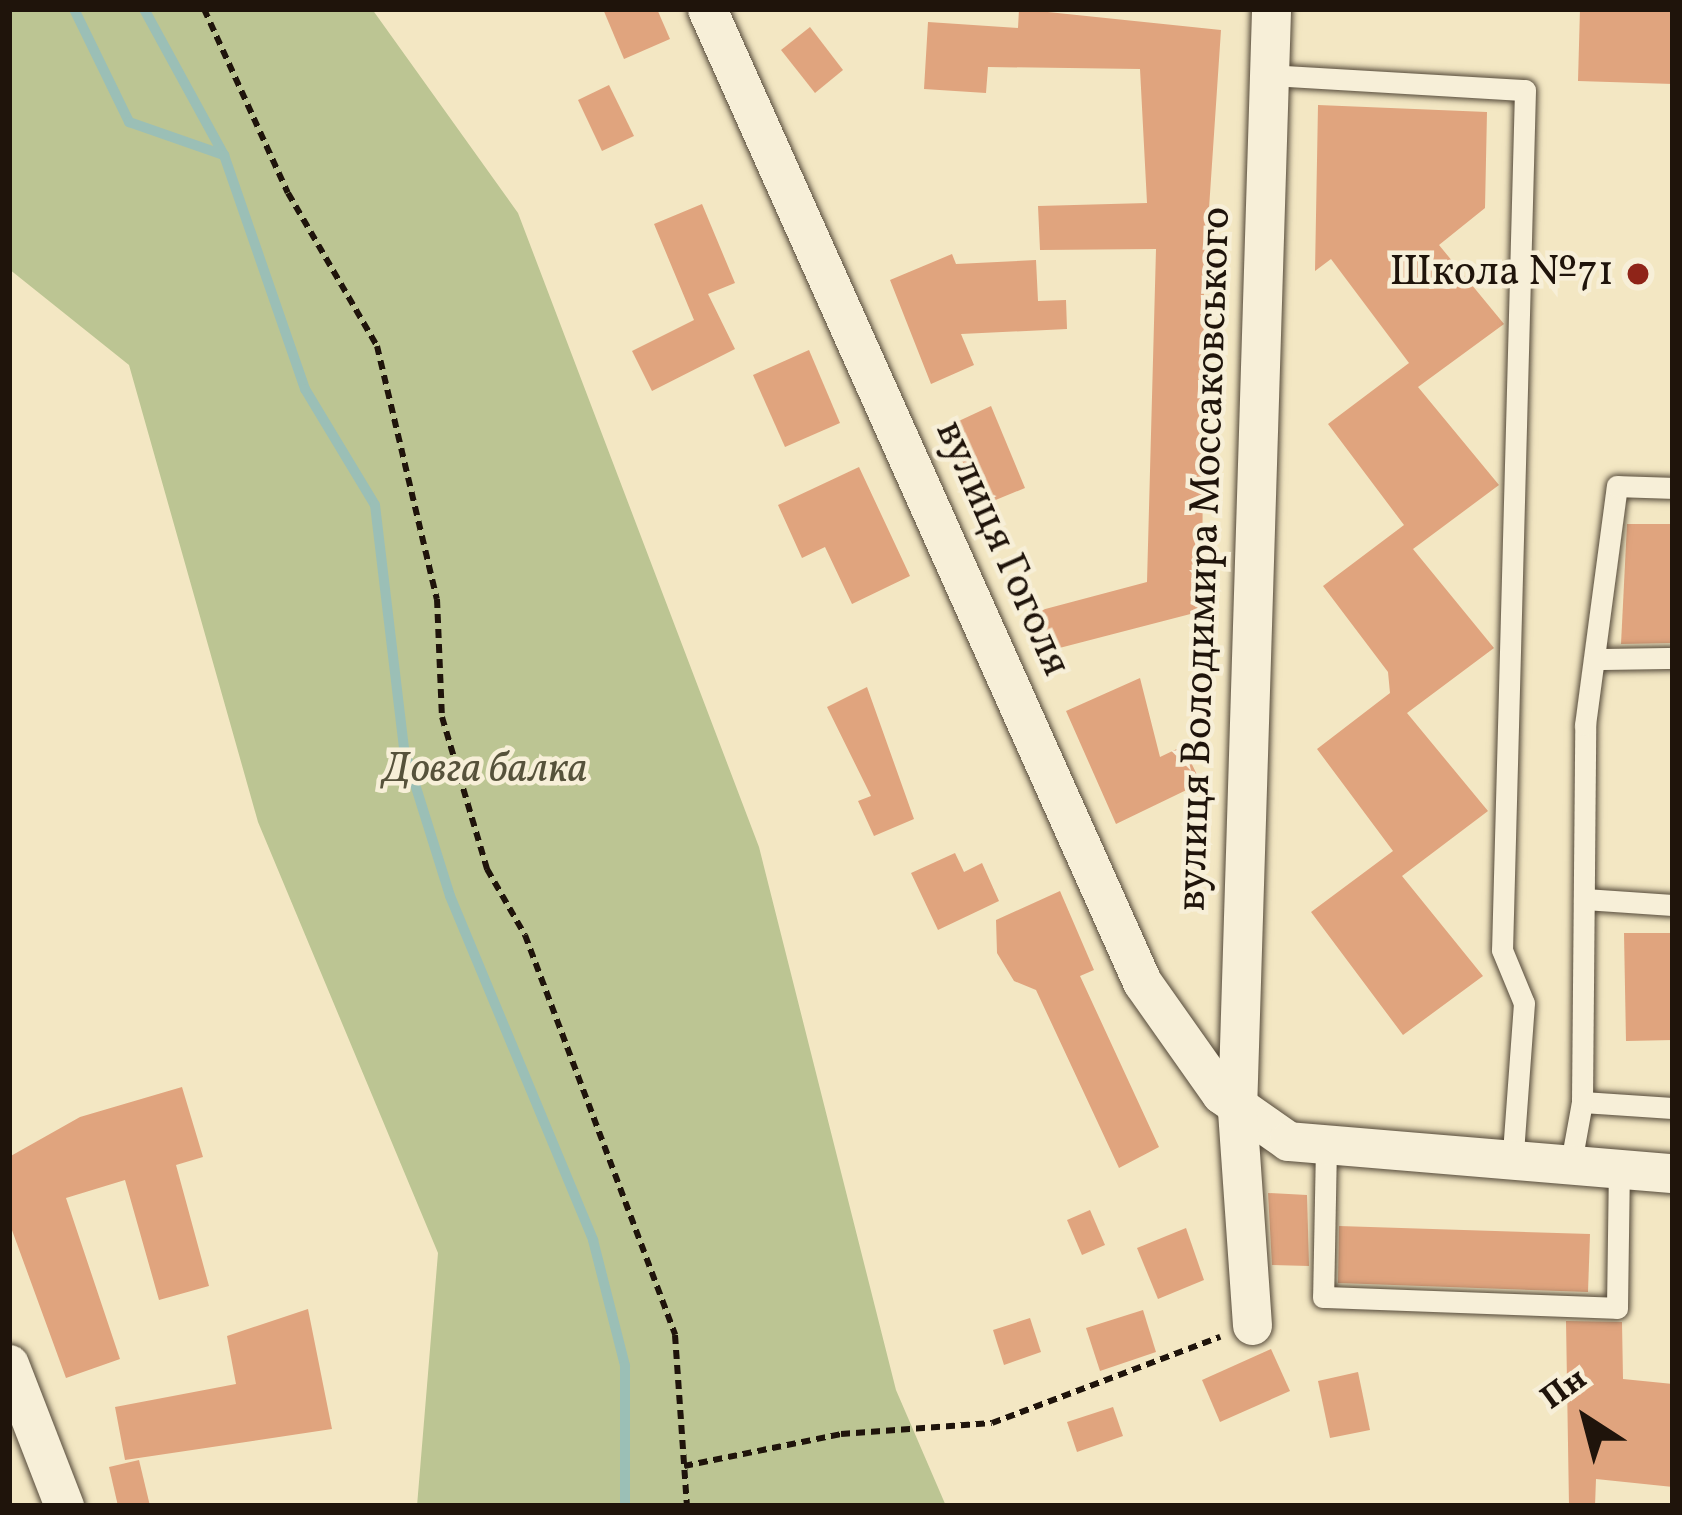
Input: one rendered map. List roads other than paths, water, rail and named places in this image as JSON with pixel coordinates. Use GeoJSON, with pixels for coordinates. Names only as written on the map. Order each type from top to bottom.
{"type":"FeatureCollection","features":[{"type":"Feature","properties":{"kind":"street","name":"вулиця Гоголя"},"geometry":{"type":"LineString","coordinates":[[707,9],[1142,982],[1237,1112]]}},
{"type":"Feature","properties":{"kind":"street","name":"вулиця Володимира Моссаковського"},"geometry":{"type":"LineString","coordinates":[[1252,1325],[1237,1112],[1271,9]]}},
{"type":"Feature","properties":{"kind":"street"},"geometry":{"type":"LineString","coordinates":[[1237,1112],[1288,1141],[1512,1168],[1673,1173]]}},
{"type":"Feature","properties":{"kind":"street"},"geometry":{"type":"LineString","coordinates":[[9,1364],[64,1506]]}},
{"type":"Feature","properties":{"kind":"lane"},"geometry":{"type":"LineString","coordinates":[[1269,75],[1525,90],[1502,950],[1524,1003],[1512,1168]]}},
{"type":"Feature","properties":{"kind":"lane"},"geometry":{"type":"LineString","coordinates":[[1570,1169],[1582,1102],[1586,725],[1617,486],[1673,488]]}},
{"type":"Feature","properties":{"kind":"lane"},"geometry":{"type":"LineString","coordinates":[[1597,659],[1673,658]]}},
{"type":"Feature","properties":{"kind":"lane"},"geometry":{"type":"LineString","coordinates":[[1583,899],[1673,904]]}},
{"type":"Feature","properties":{"kind":"lane"},"geometry":{"type":"LineString","coordinates":[[1582,1102],[1673,1108]]}},
{"type":"Feature","properties":{"kind":"lane"},"geometry":{"type":"LineString","coordinates":[[1326,1146],[1323,1297],[1617,1308],[1619,1170]]}},
{"type":"Feature","properties":{"kind":"waterway"},"geometry":{"type":"LineString","coordinates":[[74,9],[129,122],[224,155]]}},
{"type":"Feature","properties":{"kind":"waterway"},"geometry":{"type":"LineString","coordinates":[[144,9],[224,155],[305,389],[375,505],[404,749],[450,896],[593,1240],[625,1366],[625,1506]]}},
{"type":"Feature","properties":{"kind":"place","name":"Школа №71"},"geometry":{"type":"Point","coordinates":[1638,274]}},
{"type":"Feature","properties":{"kind":"park label","name":"Довга балка"},"geometry":{"type":"Point","coordinates":[485,771]}}]}
